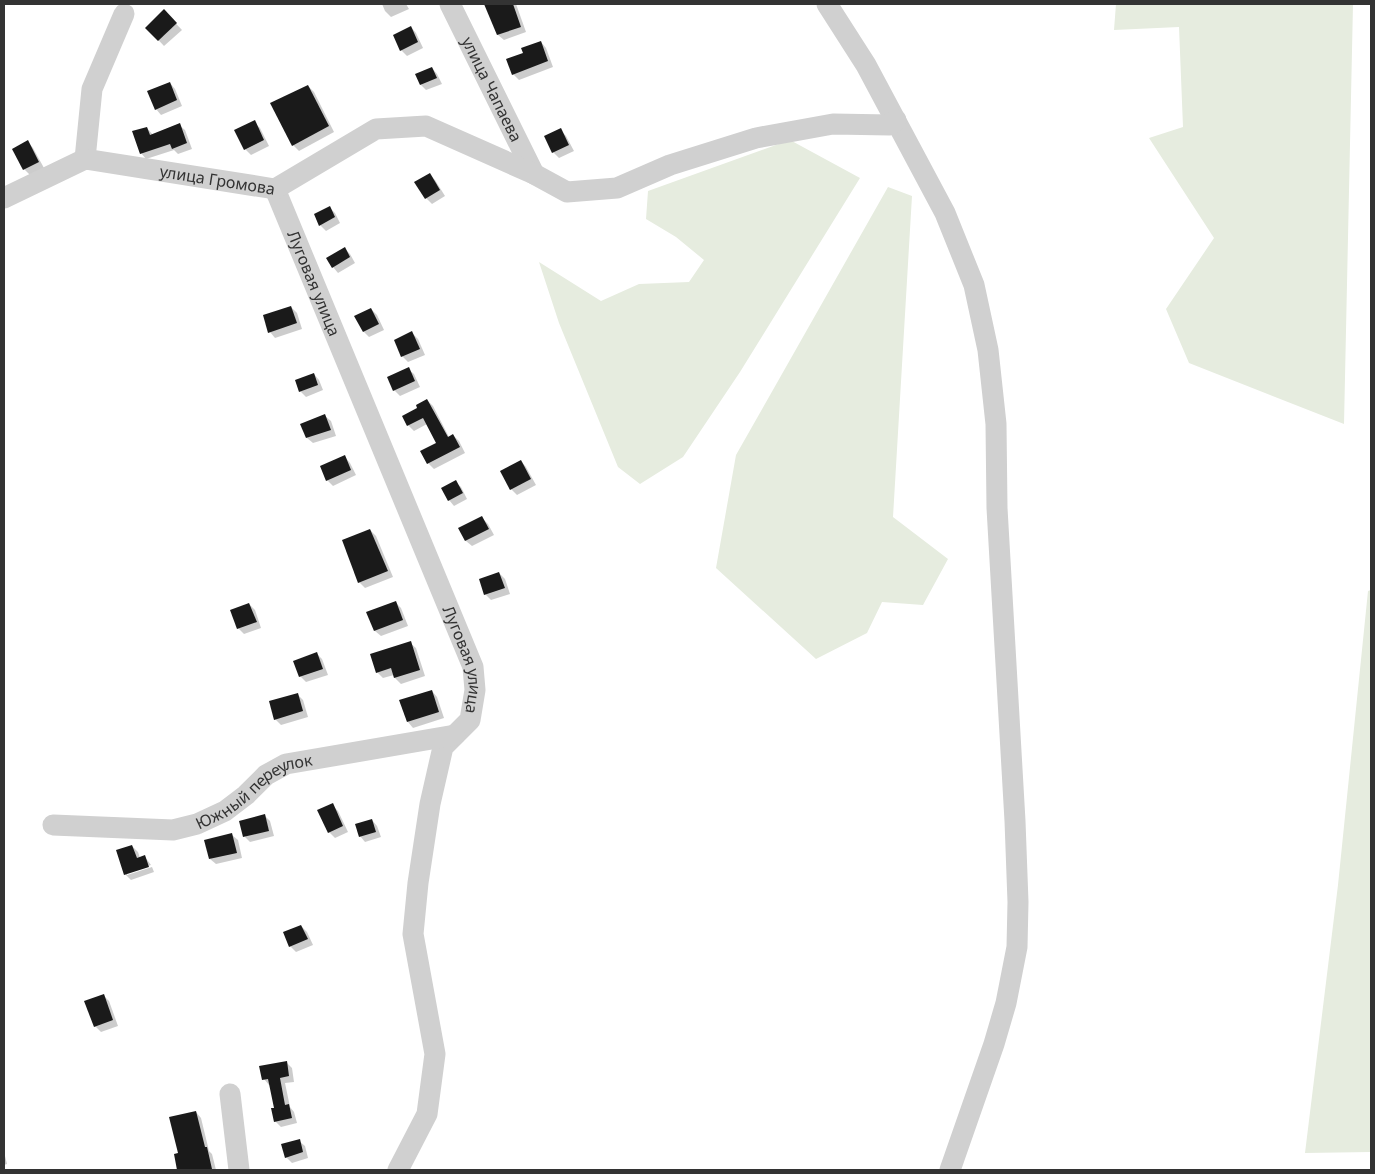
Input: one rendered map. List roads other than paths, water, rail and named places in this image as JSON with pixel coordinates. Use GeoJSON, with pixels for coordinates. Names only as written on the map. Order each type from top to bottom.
{"type":"FeatureCollection","features":[{"type":"Feature","properties":{"kind":"street","name":"улица Чапаева"},"geometry":{"type":"LineString","coordinates":[[450,4],[534,174]]}},
{"type":"Feature","properties":{"kind":"street"},"geometry":{"type":"LineString","coordinates":[[827,4],[866,65],[945,213],[974,285],[988,350],[996,424],[997,508],[1015,821],[1018,902],[1017,947],[1006,1003],[994,1044],[950,1170]]}},
{"type":"Feature","properties":{"kind":"street"},"geometry":{"type":"LineString","coordinates":[[4,198],[85,159],[92,89],[124,14]]}},
{"type":"Feature","properties":{"kind":"street","name":"улица Громова"},"geometry":{"type":"LineString","coordinates":[[85,159],[275,189],[376,129],[426,126],[534,174],[568,192],[617,188],[670,165],[756,138],[833,124],[890,125],[896,120]]}},
{"type":"Feature","properties":{"kind":"street","name":"Луговая улица"},"geometry":{"type":"LineString","coordinates":[[275,189],[473,666],[475,690],[470,720],[443,747],[430,804],[418,883],[413,934],[435,1054],[427,1114],[398,1170]]}},
{"type":"Feature","properties":{"kind":"street","name":"Южный переулок"},"geometry":{"type":"LineString","coordinates":[[53,824],[173,830],[197,824],[225,811],[246,795],[266,775],[286,764],[455,736]]}},
{"type":"Feature","properties":{"kind":"street"},"geometry":{"type":"LineString","coordinates":[[230,1094],[239,1170]]}}]}
